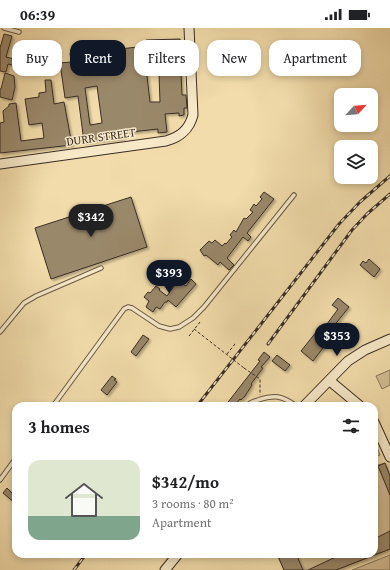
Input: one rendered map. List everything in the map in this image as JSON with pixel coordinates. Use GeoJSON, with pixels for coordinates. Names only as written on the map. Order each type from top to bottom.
{"type":"FeatureCollection","features":[{"type":"Feature","properties":{"kind":"street","name":"DURR STREET"},"geometry":{"type":"LineString","coordinates":[[0,164],[166,141],[182,134],[188,128],[193,115],[189,28]]}},
{"type":"Feature","properties":{"kind":"street"},"geometry":{"type":"LineString","coordinates":[[308,402],[353,357],[390,339]]}},
{"type":"Feature","properties":{"kind":"street"},"geometry":{"type":"LineString","coordinates":[[330,380],[355,402]]}},
{"type":"Feature","properties":{"kind":"street"},"geometry":{"type":"LineString","coordinates":[[378,431],[390,457]]}},
{"type":"Feature","properties":{"kind":"street"},"geometry":{"type":"LineString","coordinates":[[165,570],[175,558]]}},
{"type":"Feature","properties":{"kind":"lane"},"geometry":{"type":"LineString","coordinates":[[4,28],[20,32]]}},
{"type":"Feature","properties":{"kind":"lane"},"geometry":{"type":"LineString","coordinates":[[56,402],[124,309],[128,307],[132,308],[164,328],[170,329],[186,324],[204,307],[294,195]]}},
{"type":"Feature","properties":{"kind":"lane"},"geometry":{"type":"LineString","coordinates":[[0,332],[24,303],[36,296],[101,268]]}},
{"type":"Feature","properties":{"kind":"lane"},"geometry":{"type":"LineString","coordinates":[[253,402],[268,396],[287,399],[291,402]]}},
{"type":"Feature","properties":{"kind":"lane"},"geometry":{"type":"LineString","coordinates":[[0,480],[12,464]]}},
{"type":"Feature","properties":{"kind":"path"},"geometry":{"type":"LineString","coordinates":[[189,336],[200,322]]}},
{"type":"Feature","properties":{"kind":"path"},"geometry":{"type":"LineString","coordinates":[[194,329],[260,380],[260,400]]}},
{"type":"Feature","properties":{"kind":"path"},"geometry":{"type":"LineString","coordinates":[[227,354],[235,344],[233,343]]}},
{"type":"Feature","properties":{"kind":"shaded area"},"geometry":{"type":"Polygon","coordinates":[[[390,370],[390,385],[382,389],[376,376],[390,370]]]}},
{"type":"Feature","properties":{"kind":"shaded area"},"geometry":{"type":"Polygon","coordinates":[[[385,463],[390,476],[390,549],[378,554],[378,465],[385,463]]]}},
{"type":"Feature","properties":{"kind":"shaded area"},"geometry":{"type":"Polygon","coordinates":[[[390,555],[390,570],[352,570],[390,555]]]}},
{"type":"Feature","properties":{"kind":"shaded area"},"geometry":{"type":"Polygon","coordinates":[[[279,558],[367,558],[336,570],[284,570],[279,558]]]}},
{"type":"Feature","properties":{"kind":"building"},"geometry":{"type":"Polygon","coordinates":[[[4,34],[12,36],[6,57],[12,58],[12,65],[8,64],[6,72],[0,71],[0,48],[4,34]]]}},
{"type":"Feature","properties":{"kind":"building"},"geometry":{"type":"Polygon","coordinates":[[[180,39],[180,40],[146,40],[180,39]]]}},
{"type":"Feature","properties":{"kind":"building"},"geometry":{"type":"Polygon","coordinates":[[[134,47],[134,76],[147,76],[150,102],[160,102],[159,76],[181,76],[182,95],[186,95],[187,108],[184,108],[184,115],[179,116],[179,113],[165,114],[167,132],[158,133],[158,129],[122,133],[123,138],[84,142],[78,96],[65,98],[62,76],[62,63],[70,62],[70,76],[126,76],[126,48],[134,47]],[[97,86],[85,88],[90,125],[102,123],[97,86]]]}},
{"type":"Feature","properties":{"kind":"building"},"geometry":{"type":"Polygon","coordinates":[[[5,73],[14,76],[15,87],[12,100],[0,97],[5,73]]]}},
{"type":"Feature","properties":{"kind":"building"},"geometry":{"type":"Polygon","coordinates":[[[45,80],[51,80],[54,104],[64,102],[72,145],[0,153],[0,123],[4,122],[3,111],[9,106],[9,104],[16,103],[21,141],[44,138],[42,123],[29,125],[25,99],[39,97],[39,93],[46,92],[45,80]]]}},
{"type":"Feature","properties":{"kind":"building"},"geometry":{"type":"Polygon","coordinates":[[[264,192],[274,199],[247,233],[251,237],[248,241],[243,237],[227,258],[234,265],[229,270],[220,262],[218,265],[206,255],[204,256],[200,250],[209,241],[212,243],[215,240],[222,246],[225,243],[226,244],[232,237],[230,235],[234,230],[236,232],[244,218],[246,219],[253,212],[250,210],[254,204],[256,206],[262,199],[260,197],[264,192]]]}},
{"type":"Feature","properties":{"kind":"building"},"geometry":{"type":"Polygon","coordinates":[[[131,197],[147,247],[51,279],[35,228],[131,197]]]}},
{"type":"Feature","properties":{"kind":"building"},"geometry":{"type":"Polygon","coordinates":[[[369,259],[380,269],[374,277],[360,265],[363,261],[366,263],[369,259]]]}},
{"type":"Feature","properties":{"kind":"building"},"geometry":{"type":"Polygon","coordinates":[[[167,274],[186,286],[191,279],[196,284],[176,307],[168,300],[160,309],[156,307],[153,312],[146,307],[149,301],[144,297],[156,286],[167,296],[174,286],[164,278],[167,274]]]}},
{"type":"Feature","properties":{"kind":"building"},"geometry":{"type":"Polygon","coordinates":[[[338,298],[349,307],[329,332],[333,335],[313,361],[301,351],[321,326],[324,328],[338,309],[332,305],[338,298]]]}},
{"type":"Feature","properties":{"kind":"building"},"geometry":{"type":"Polygon","coordinates":[[[143,335],[149,339],[136,356],[131,352],[143,335]]]}},
{"type":"Feature","properties":{"kind":"building"},"geometry":{"type":"Polygon","coordinates":[[[264,352],[270,357],[261,367],[263,368],[251,384],[252,385],[245,396],[237,402],[228,402],[260,361],[258,360],[264,352]]]}},
{"type":"Feature","properties":{"kind":"building"},"geometry":{"type":"Polygon","coordinates":[[[277,355],[290,365],[285,371],[272,361],[277,355]]]}},
{"type":"Feature","properties":{"kind":"building"},"geometry":{"type":"Polygon","coordinates":[[[112,376],[117,382],[107,395],[101,390],[112,376]]]}},
{"type":"Feature","properties":{"kind":"building"},"geometry":{"type":"Polygon","coordinates":[[[385,463],[390,476],[390,495],[378,466],[385,463]]]}},
{"type":"Feature","properties":{"kind":"building"},"geometry":{"type":"Polygon","coordinates":[[[7,488],[12,493],[12,501],[3,493],[7,488]]]}},
{"type":"Feature","properties":{"kind":"building"},"geometry":{"type":"Polygon","coordinates":[[[390,531],[390,549],[378,554],[378,537],[390,531]]]}},
{"type":"Feature","properties":{"kind":"building"},"geometry":{"type":"Polygon","coordinates":[[[279,558],[298,558],[303,570],[284,570],[279,558]]]}},
{"type":"Feature","properties":{"kind":"building"},"geometry":{"type":"Polygon","coordinates":[[[334,558],[367,558],[336,570],[308,570],[334,558]]]}},
{"type":"Feature","properties":{"kind":"railway"},"geometry":{"type":"LineString","coordinates":[[200,402],[339,224],[360,202],[390,176]]}},
{"type":"Feature","properties":{"kind":"railway"},"geometry":{"type":"LineString","coordinates":[[268,344],[352,230],[367,214],[390,194]]}},
{"type":"Feature","properties":{"kind":"railway"},"geometry":{"type":"LineString","coordinates":[[74,570],[83,558]]}}]}
